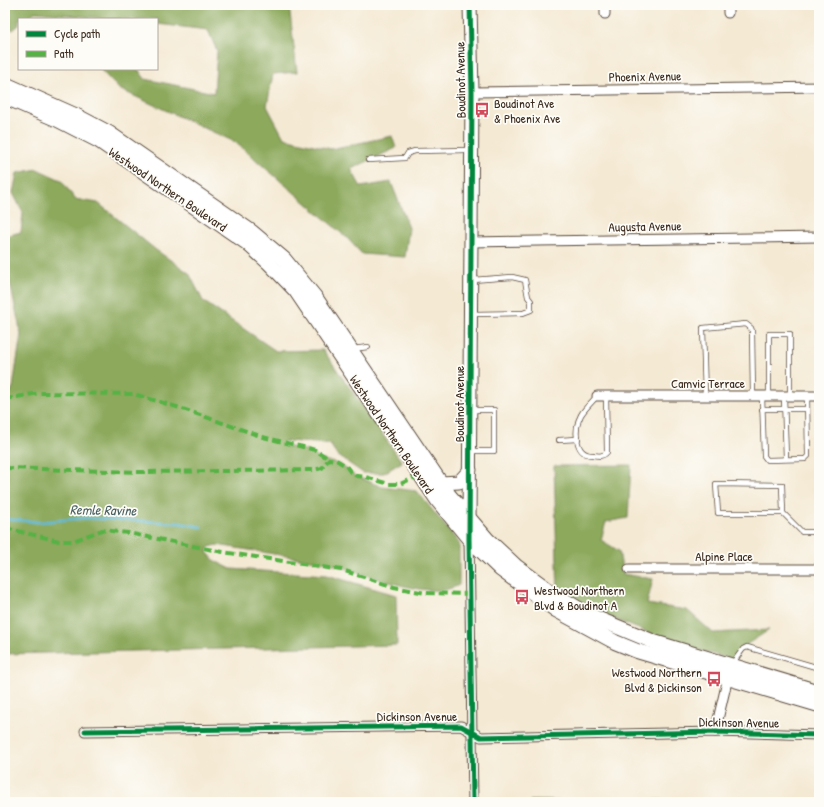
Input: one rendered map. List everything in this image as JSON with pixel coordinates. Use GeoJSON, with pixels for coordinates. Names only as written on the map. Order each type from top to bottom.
{"type":"FeatureCollection","features":[{"type":"Feature","properties":{"kind":"main road","name":"Westwood Northern Boulevard"},"geometry":{"type":"LineString","coordinates":[[5,84],[82,126],[98,141],[203,204],[268,262],[296,291],[346,353],[441,483],[487,540],[551,592],[637,651],[819,692]]}},
{"type":"Feature","properties":{"kind":"main road","name":"Westwood Northern Boulevard"},"geometry":{"type":"LineString","coordinates":[[5,97],[58,120],[82,126]]}},
{"type":"Feature","properties":{"kind":"main road","name":"Westwood Northern Boulevard"},"geometry":{"type":"LineString","coordinates":[[346,353],[438,501],[469,539],[500,569],[556,610],[602,628]]}},
{"type":"Feature","properties":{"kind":"main road","name":"Westwood Northern Boulevard"},"geometry":{"type":"LineString","coordinates":[[730,672],[819,705]]}},
{"type":"Feature","properties":{"kind":"street","name":"Boudinot Avenue"},"geometry":{"type":"LineString","coordinates":[[470,5],[472,92],[469,539],[473,802]]}},
{"type":"Feature","properties":{"kind":"street","name":"Phoenix Avenue"},"geometry":{"type":"LineString","coordinates":[[472,92],[819,87]]}},
{"type":"Feature","properties":{"kind":"street","name":"Augusta Avenue"},"geometry":{"type":"LineString","coordinates":[[471,242],[819,236]]}},
{"type":"Feature","properties":{"kind":"street","name":"Camvic Terrace"},"geometry":{"type":"LineString","coordinates":[[602,396],[819,396]]}},
{"type":"Feature","properties":{"kind":"street"},"geometry":{"type":"LineString","coordinates":[[441,483],[459,482],[470,470]]}},
{"type":"Feature","properties":{"kind":"street","name":"Alpine Place"},"geometry":{"type":"LineString","coordinates":[[629,569],[819,569]]}},
{"type":"Feature","properties":{"kind":"street"},"geometry":{"type":"LineString","coordinates":[[715,732],[730,672]]}},
{"type":"Feature","properties":{"kind":"street","name":"Dickinson Avenue"},"geometry":{"type":"LineString","coordinates":[[85,731],[461,726],[481,737],[715,732],[819,735]]}},
{"type":"Feature","properties":{"kind":"lane"},"geometry":{"type":"LineString","coordinates":[[368,160],[405,158],[408,153],[415,151],[471,150]]}},
{"type":"Feature","properties":{"kind":"lane"},"geometry":{"type":"LineString","coordinates":[[470,314],[523,313],[531,310],[525,280],[512,277],[471,280]]}},
{"type":"Feature","properties":{"kind":"lane"},"geometry":{"type":"LineString","coordinates":[[705,396],[703,328],[746,324],[751,328],[752,332],[761,396],[764,456],[767,460],[805,459],[808,456],[807,396]]}},
{"type":"Feature","properties":{"kind":"lane"},"geometry":{"type":"LineString","coordinates":[[761,396],[769,334],[790,334],[787,396],[784,409],[786,459]]}},
{"type":"Feature","properties":{"kind":"lane"},"geometry":{"type":"LineString","coordinates":[[346,353],[368,347]]}},
{"type":"Feature","properties":{"kind":"lane"},"geometry":{"type":"LineString","coordinates":[[602,396],[607,452],[602,456],[583,453],[578,446],[579,421],[581,416],[602,396]]}},
{"type":"Feature","properties":{"kind":"lane"},"geometry":{"type":"LineString","coordinates":[[762,409],[807,409]]}},
{"type":"Feature","properties":{"kind":"lane"},"geometry":{"type":"LineString","coordinates":[[470,410],[494,410],[494,451],[470,451]]}},
{"type":"Feature","properties":{"kind":"lane"},"geometry":{"type":"LineString","coordinates":[[559,440],[578,439]]}},
{"type":"Feature","properties":{"kind":"lane"},"geometry":{"type":"LineString","coordinates":[[783,513],[718,514],[716,484],[782,485],[783,513],[802,532],[819,532]]}},
{"type":"Feature","properties":{"kind":"lane"},"geometry":{"type":"LineString","coordinates":[[730,672],[743,649],[747,647],[819,668]]}},
{"type":"Feature","properties":{"kind":"green space"},"geometry":{"type":"Polygon","coordinates":[[[5,5],[289,5],[297,72],[273,74],[267,106],[284,138],[331,149],[392,136],[396,148],[351,169],[361,187],[391,182],[409,228],[405,257],[362,254],[347,238],[235,142],[119,89],[101,70],[139,70],[145,79],[214,93],[217,51],[208,30],[158,24],[158,18],[98,18],[35,12],[27,18],[18,18],[18,26],[13,30],[5,26],[5,5]]]}},
{"type":"Feature","properties":{"kind":"green space"},"geometry":{"type":"Polygon","coordinates":[[[37,169],[61,180],[75,199],[98,203],[156,250],[189,273],[203,301],[276,351],[323,350],[402,462],[384,473],[363,473],[337,455],[330,444],[287,441],[283,443],[285,446],[309,451],[320,459],[340,464],[355,476],[382,487],[417,491],[459,543],[459,585],[446,590],[413,588],[326,563],[299,558],[217,545],[209,547],[207,552],[215,561],[231,569],[327,575],[396,595],[397,645],[5,654],[5,402],[13,387],[21,334],[10,283],[5,273],[5,236],[21,232],[23,213],[13,193],[17,173],[37,169]]]}},
{"type":"Feature","properties":{"kind":"green space"},"geometry":{"type":"Polygon","coordinates":[[[631,465],[628,518],[606,522],[601,540],[619,551],[623,574],[653,579],[647,604],[687,610],[713,633],[769,630],[741,648],[735,660],[673,643],[558,596],[554,466],[631,465]]]}},
{"type":"Feature","properties":{"kind":"green space"},"geometry":{"type":"Polygon","coordinates":[[[764,799],[772,802],[530,801],[764,799]]]}},
{"type":"Feature","properties":{"kind":"waterway","name":"Remle Ravine"},"geometry":{"type":"LineString","coordinates":[[5,519],[39,522],[85,518],[180,523],[201,527]]}},
{"type":"Feature","properties":{"kind":"marked path"},"geometry":{"type":"LineString","coordinates":[[5,399],[39,393],[134,394],[180,408],[263,437],[315,450],[329,459]]}},
{"type":"Feature","properties":{"kind":"marked path"},"geometry":{"type":"LineString","coordinates":[[5,468],[139,472],[314,470],[322,468],[329,459],[336,460],[346,466],[351,473],[357,476],[366,477],[389,484],[400,484],[420,475]]}},
{"type":"Feature","properties":{"kind":"marked path"},"geometry":{"type":"LineString","coordinates":[[5,528],[59,541],[73,541],[102,530],[128,533],[223,552],[342,570],[394,587],[425,593],[470,594]]}},
{"type":"Feature","properties":{"kind":"cycle path"},"geometry":{"type":"LineString","coordinates":[[470,5],[472,92],[469,539],[473,802]]}},
{"type":"Feature","properties":{"kind":"cycle path"},"geometry":{"type":"LineString","coordinates":[[85,731],[461,726],[481,737],[715,732],[819,735]]}},
{"type":"Feature","properties":{"kind":"place","name":"Boudinot Ave & Phoenix Ave"},"geometry":{"type":"Point","coordinates":[482,110]}},
{"type":"Feature","properties":{"kind":"place","name":"Westwood Northern Blvd & Boudinot A"},"geometry":{"type":"Point","coordinates":[522,597]}},
{"type":"Feature","properties":{"kind":"place","name":"Westwood Northern Blvd & Dickinson"},"geometry":{"type":"Point","coordinates":[714,679]}}]}
